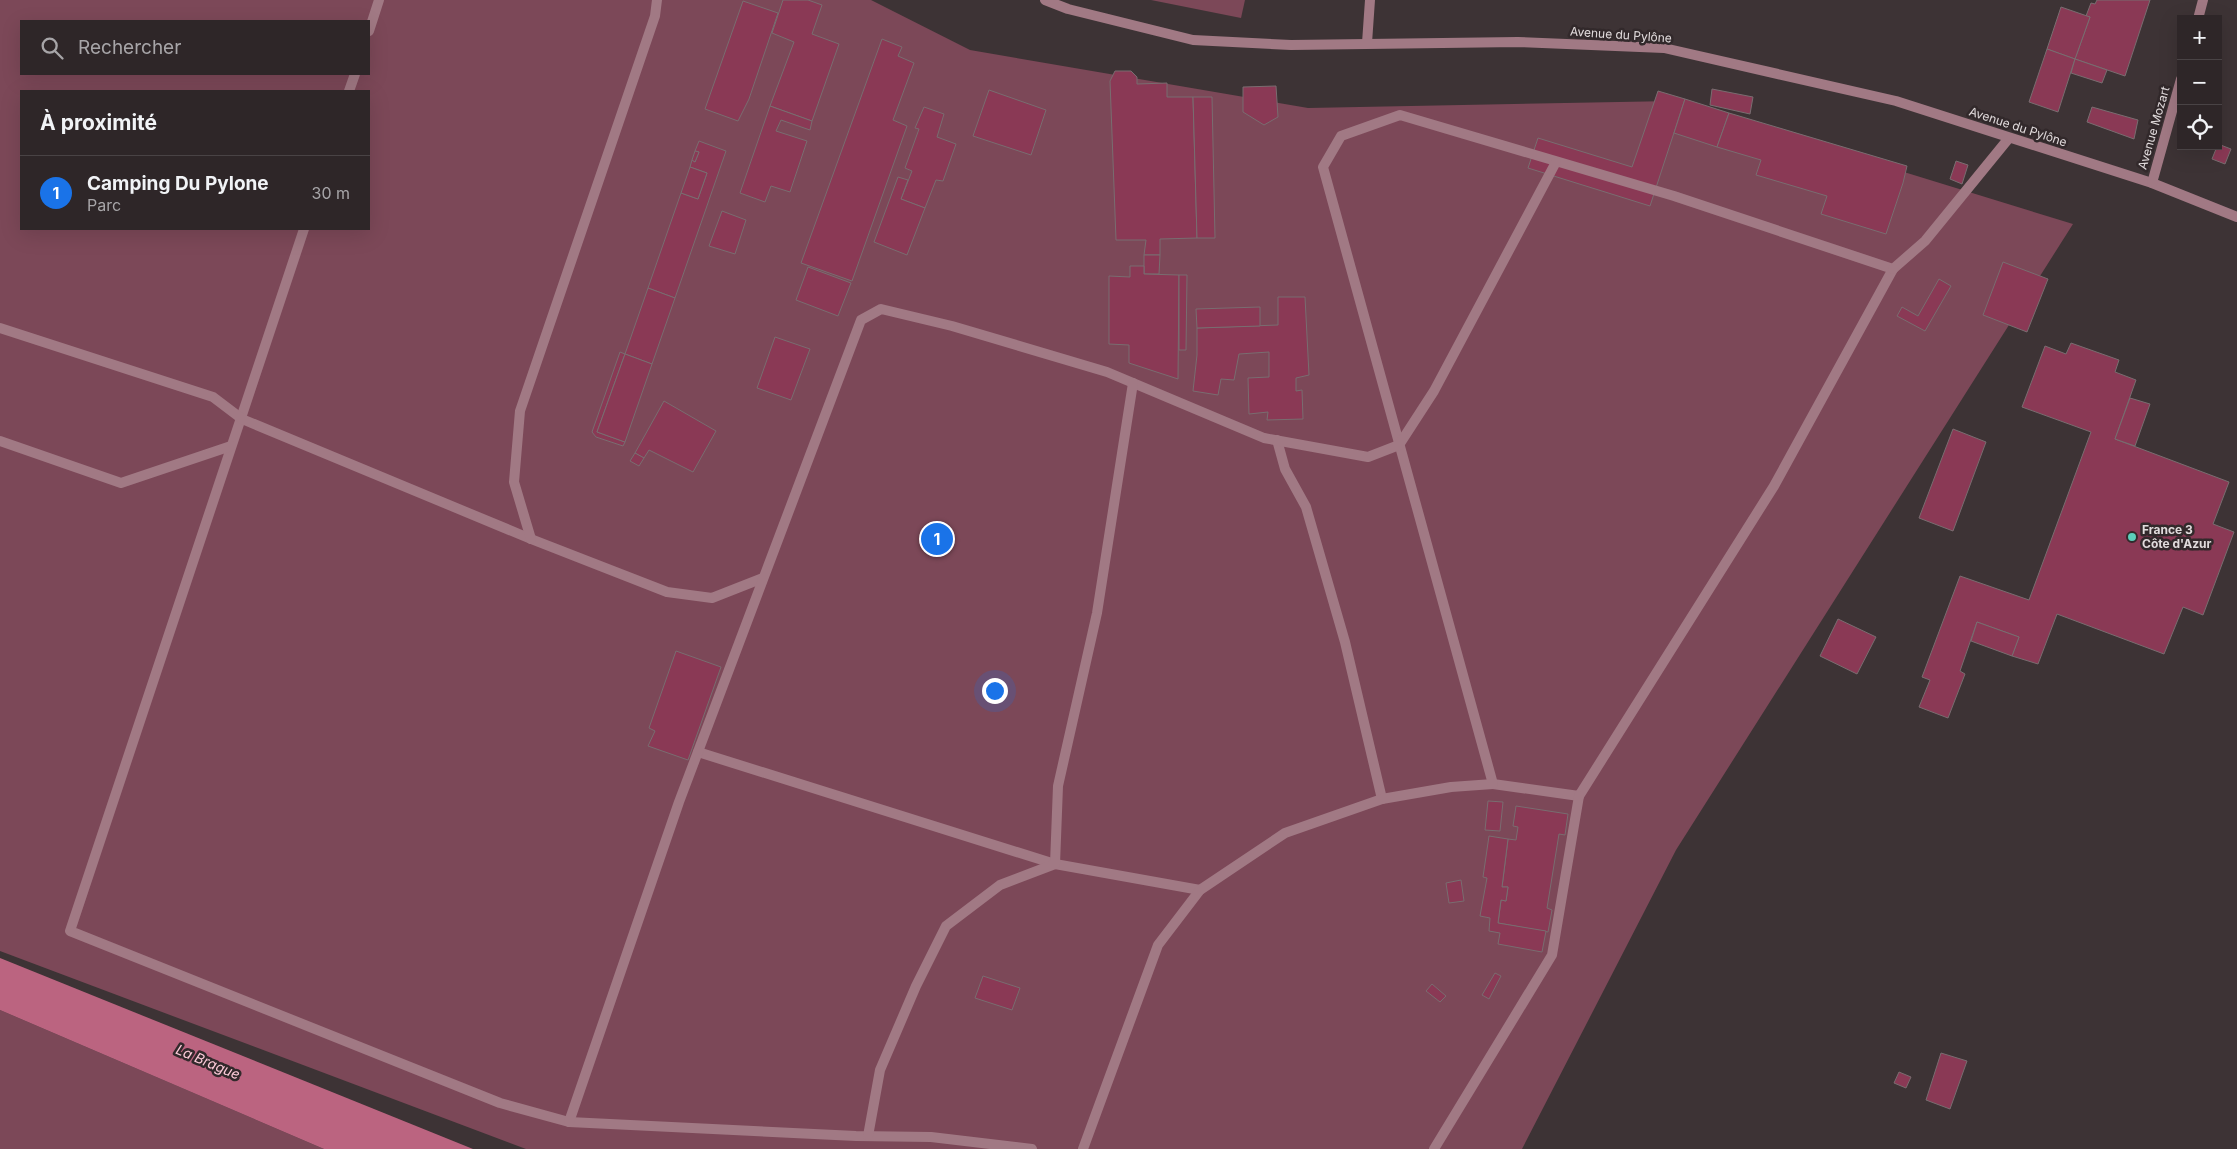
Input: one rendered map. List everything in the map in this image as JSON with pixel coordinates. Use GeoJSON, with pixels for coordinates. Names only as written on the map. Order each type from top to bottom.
{"type":"FeatureCollection","features":[{"type":"Feature","properties":{"kind":"street"},"geometry":{"type":"LineString","coordinates":[[370,28],[379,0]]}},
{"type":"Feature","properties":{"kind":"street"},"geometry":{"type":"LineString","coordinates":[[531,539],[514,482],[520,410],[655,16],[657,0]]}},
{"type":"Feature","properties":{"kind":"street","name":"Avenue du Pylône"},"geometry":{"type":"LineString","coordinates":[[1045,0],[1068,9],[1193,40],[1291,45],[1518,42],[1664,48],[1896,101],[2152,183],[2237,217]]}},
{"type":"Feature","properties":{"kind":"street"},"geometry":{"type":"LineString","coordinates":[[1367,43],[1370,0]]}},
{"type":"Feature","properties":{"kind":"street"},"geometry":{"type":"LineString","coordinates":[[2199,15],[2203,0]]}},
{"type":"Feature","properties":{"kind":"street"},"geometry":{"type":"LineString","coordinates":[[349,90],[355,75]]}},
{"type":"Feature","properties":{"kind":"street","name":"Avenue Mozart"},"geometry":{"type":"LineString","coordinates":[[2152,183],[2177,93]]}},
{"type":"Feature","properties":{"kind":"street"},"geometry":{"type":"LineString","coordinates":[[1493,784],[1398,445],[1323,167],[1340,136],[1400,115],[1674,196],[1893,269]]}},
{"type":"Feature","properties":{"kind":"street"},"geometry":{"type":"LineString","coordinates":[[1434,1149],[1552,955],[1579,796],[1774,486],[1893,269],[1925,241],[2009,138]]}},
{"type":"Feature","properties":{"kind":"street"},"geometry":{"type":"LineString","coordinates":[[569,1122],[698,752],[862,320],[881,309],[952,326],[1107,372],[1264,438],[1368,457],[1398,445],[1434,391],[1556,162]]}},
{"type":"Feature","properties":{"kind":"street"},"geometry":{"type":"LineString","coordinates":[[304,230],[70,931],[500,1103],[569,1122],[868,1136],[931,1137],[1032,1149]]}},
{"type":"Feature","properties":{"kind":"street"},"geometry":{"type":"LineString","coordinates":[[0,328],[213,397],[242,419],[531,539],[667,592],[712,598],[763,578]]}},
{"type":"Feature","properties":{"kind":"street"},"geometry":{"type":"LineString","coordinates":[[1055,864],[1058,786],[1097,613],[1133,383]]}},
{"type":"Feature","properties":{"kind":"street"},"geometry":{"type":"LineString","coordinates":[[1277,440],[1285,469],[1306,506],[1345,642],[1382,799]]}},
{"type":"Feature","properties":{"kind":"street"},"geometry":{"type":"LineString","coordinates":[[0,441],[122,483],[231,446]]}},
{"type":"Feature","properties":{"kind":"street"},"geometry":{"type":"LineString","coordinates":[[698,752],[1055,864],[1200,890]]}},
{"type":"Feature","properties":{"kind":"street"},"geometry":{"type":"LineString","coordinates":[[1083,1149],[1158,945],[1200,890],[1285,833],[1382,799],[1451,787],[1493,784],[1579,796]]}},
{"type":"Feature","properties":{"kind":"street"},"geometry":{"type":"LineString","coordinates":[[868,1136],[880,1070],[916,986],[946,926],[1000,885],[1055,864]]}},
{"type":"Feature","properties":{"kind":"shaded area"},"geometry":{"type":"Polygon","coordinates":[[[0,0],[871,0],[970,50],[1308,108],[1673,101],[2073,224],[1676,850],[1522,1149],[526,1149],[0,951],[0,0]]]}},
{"type":"Feature","properties":{"kind":"shaded area"},"geometry":{"type":"Polygon","coordinates":[[[1151,0],[1245,0],[1241,18],[1151,0]]]}},
{"type":"Feature","properties":{"kind":"shaded area"},"geometry":{"type":"Polygon","coordinates":[[[0,1010],[324,1149],[0,1149],[0,1010]]]}},
{"type":"Feature","properties":{"kind":"water","name":"La Brague"},"geometry":{"type":"Polygon","coordinates":[[[0,958],[473,1149],[324,1149],[0,1010],[0,958]]]}},
{"type":"Feature","properties":{"kind":"building"},"geometry":{"type":"Polygon","coordinates":[[[783,0],[808,0],[822,5],[812,34],[839,44],[812,121],[770,106],[794,42],[772,33],[783,0]]]}},
{"type":"Feature","properties":{"kind":"building"},"geometry":{"type":"Polygon","coordinates":[[[2097,0],[2150,0],[2125,76],[2075,59],[2090,17],[2086,16],[2091,3],[2095,4],[2097,0]]]}},
{"type":"Feature","properties":{"kind":"building"},"geometry":{"type":"Polygon","coordinates":[[[743,1],[778,13],[749,99],[738,121],[705,109],[743,1]]]}},
{"type":"Feature","properties":{"kind":"building"},"geometry":{"type":"Polygon","coordinates":[[[2061,7],[2090,17],[2075,59],[2047,49],[2061,7]]]}},
{"type":"Feature","properties":{"kind":"building"},"geometry":{"type":"Polygon","coordinates":[[[882,39],[902,47],[898,56],[914,63],[893,120],[907,126],[852,281],[801,263],[882,39]]]}},
{"type":"Feature","properties":{"kind":"building"},"geometry":{"type":"Polygon","coordinates":[[[2047,49],[2075,59],[2058,112],[2029,102],[2047,49]]]}},
{"type":"Feature","properties":{"kind":"building"},"geometry":{"type":"Polygon","coordinates":[[[2075,59],[2107,70],[2102,83],[2071,73],[2075,59]]]}},
{"type":"Feature","properties":{"kind":"building"},"geometry":{"type":"Polygon","coordinates":[[[1115,71],[1131,71],[1137,77],[1137,84],[1167,83],[1167,97],[1193,97],[1197,238],[1160,239],[1160,255],[1144,255],[1146,240],[1116,240],[1110,81],[1115,71]]]}},
{"type":"Feature","properties":{"kind":"building"},"geometry":{"type":"Polygon","coordinates":[[[1276,86],[1278,117],[1264,125],[1243,112],[1243,87],[1276,86]]]}},
{"type":"Feature","properties":{"kind":"building"},"geometry":{"type":"Polygon","coordinates":[[[1712,89],[1753,97],[1750,114],[1710,105],[1712,89]]]}},
{"type":"Feature","properties":{"kind":"building"},"geometry":{"type":"Polygon","coordinates":[[[989,90],[1046,110],[1031,155],[973,136],[989,90]]]}},
{"type":"Feature","properties":{"kind":"building"},"geometry":{"type":"Polygon","coordinates":[[[1658,91],[1685,99],[1650,206],[1528,168],[1538,138],[1632,167],[1658,91]]]}},
{"type":"Feature","properties":{"kind":"building"},"geometry":{"type":"Polygon","coordinates":[[[1193,97],[1212,97],[1215,238],[1197,238],[1193,97]]]}},
{"type":"Feature","properties":{"kind":"building"},"geometry":{"type":"Polygon","coordinates":[[[1685,99],[1729,113],[1717,147],[1674,133],[1685,99]]]}},
{"type":"Feature","properties":{"kind":"building"},"geometry":{"type":"Polygon","coordinates":[[[770,106],[812,121],[810,130],[781,120],[776,131],[807,141],[790,192],[771,186],[765,202],[740,193],[770,106]]]}},
{"type":"Feature","properties":{"kind":"building"},"geometry":{"type":"Polygon","coordinates":[[[924,107],[944,114],[937,137],[956,144],[943,181],[936,180],[925,208],[901,199],[912,171],[905,168],[919,129],[915,128],[924,107]]]}},
{"type":"Feature","properties":{"kind":"building"},"geometry":{"type":"Polygon","coordinates":[[[2092,107],[2138,120],[2134,139],[2087,122],[2092,107]]]}},
{"type":"Feature","properties":{"kind":"building"},"geometry":{"type":"Polygon","coordinates":[[[1729,113],[1907,166],[1886,234],[1821,214],[1827,196],[1756,175],[1761,160],[1717,147],[1729,113]]]}},
{"type":"Feature","properties":{"kind":"building"},"geometry":{"type":"Polygon","coordinates":[[[699,141],[726,151],[675,298],[648,288],[681,193],[698,199],[707,173],[690,167],[692,160],[695,162],[699,152],[695,151],[699,141]]]}},
{"type":"Feature","properties":{"kind":"building"},"geometry":{"type":"Polygon","coordinates":[[[2222,146],[2231,149],[2225,164],[2212,159],[2216,150],[2222,150],[2222,146]]]}},
{"type":"Feature","properties":{"kind":"building"},"geometry":{"type":"Polygon","coordinates":[[[695,151],[699,152],[695,162],[692,160],[695,151]]]}},
{"type":"Feature","properties":{"kind":"building"},"geometry":{"type":"Polygon","coordinates":[[[1956,161],[1968,165],[1962,184],[1950,179],[1956,161]]]}},
{"type":"Feature","properties":{"kind":"building"},"geometry":{"type":"Polygon","coordinates":[[[690,167],[707,173],[698,199],[681,193],[690,167]]]}},
{"type":"Feature","properties":{"kind":"building"},"geometry":{"type":"Polygon","coordinates":[[[898,177],[908,180],[901,199],[925,208],[907,255],[874,242],[898,177]]]}},
{"type":"Feature","properties":{"kind":"building"},"geometry":{"type":"Polygon","coordinates":[[[722,211],[746,220],[735,254],[709,246],[722,211]]]}},
{"type":"Feature","properties":{"kind":"building"},"geometry":{"type":"Polygon","coordinates":[[[1144,255],[1160,255],[1159,274],[1144,274],[1144,255]]]}},
{"type":"Feature","properties":{"kind":"building"},"geometry":{"type":"Polygon","coordinates":[[[2003,262],[2048,279],[2027,332],[1983,315],[2003,262]]]}},
{"type":"Feature","properties":{"kind":"building"},"geometry":{"type":"Polygon","coordinates":[[[1130,266],[1144,266],[1144,274],[1179,275],[1178,379],[1129,363],[1129,345],[1109,344],[1109,276],[1130,277],[1130,266]]]}},
{"type":"Feature","properties":{"kind":"building"},"geometry":{"type":"Polygon","coordinates":[[[808,267],[851,283],[838,316],[796,300],[808,267]]]}},
{"type":"Feature","properties":{"kind":"building"},"geometry":{"type":"Polygon","coordinates":[[[1179,275],[1187,275],[1186,350],[1179,350],[1179,275]]]}},
{"type":"Feature","properties":{"kind":"building"},"geometry":{"type":"Polygon","coordinates":[[[1939,279],[1951,286],[1925,331],[1897,316],[1902,307],[1918,316],[1939,279]]]}},
{"type":"Feature","properties":{"kind":"building"},"geometry":{"type":"Polygon","coordinates":[[[648,288],[675,298],[652,364],[625,354],[648,288]]]}},
{"type":"Feature","properties":{"kind":"building"},"geometry":{"type":"Polygon","coordinates":[[[1278,297],[1305,297],[1309,375],[1296,378],[1296,391],[1302,390],[1303,419],[1267,420],[1268,412],[1249,414],[1248,378],[1269,377],[1269,352],[1239,354],[1234,380],[1221,379],[1218,395],[1193,391],[1197,355],[1197,328],[1278,325],[1278,297]]]}},
{"type":"Feature","properties":{"kind":"building"},"geometry":{"type":"Polygon","coordinates":[[[1260,307],[1260,326],[1197,328],[1196,309],[1260,307]]]}},
{"type":"Feature","properties":{"kind":"building"},"geometry":{"type":"Polygon","coordinates":[[[775,337],[810,349],[791,400],[757,388],[775,337]]]}},
{"type":"Feature","properties":{"kind":"building"},"geometry":{"type":"Polygon","coordinates":[[[2071,343],[2119,360],[2115,372],[2136,380],[2115,439],[2229,482],[2213,524],[2234,532],[2203,615],[2183,607],[2164,654],[2057,614],[2038,664],[2012,656],[2019,637],[1977,622],[1960,671],[1965,674],[1948,718],[1919,707],[1930,680],[1922,677],[1960,576],[2029,600],[2091,432],[2022,407],[2045,346],[2066,354],[2071,343]]]}},
{"type":"Feature","properties":{"kind":"building"},"geometry":{"type":"Polygon","coordinates":[[[620,352],[625,354],[597,432],[625,442],[623,446],[596,437],[592,432],[620,352]]]}},
{"type":"Feature","properties":{"kind":"building"},"geometry":{"type":"Polygon","coordinates":[[[625,354],[652,364],[625,442],[597,432],[625,354]]]}},
{"type":"Feature","properties":{"kind":"building"},"geometry":{"type":"Polygon","coordinates":[[[2130,398],[2150,404],[2135,446],[2115,439],[2130,398]]]}},
{"type":"Feature","properties":{"kind":"building"},"geometry":{"type":"Polygon","coordinates":[[[664,401],[716,431],[693,472],[649,450],[644,458],[635,453],[664,401]]]}},
{"type":"Feature","properties":{"kind":"building"},"geometry":{"type":"Polygon","coordinates":[[[1953,429],[1986,442],[1953,531],[1919,518],[1953,429]]]}},
{"type":"Feature","properties":{"kind":"building"},"geometry":{"type":"Polygon","coordinates":[[[635,453],[644,458],[639,466],[630,461],[635,453]]]}},
{"type":"Feature","properties":{"kind":"building"},"geometry":{"type":"Polygon","coordinates":[[[1838,619],[1876,637],[1857,674],[1820,656],[1838,619]]]}},
{"type":"Feature","properties":{"kind":"building"},"geometry":{"type":"Polygon","coordinates":[[[1977,622],[2019,637],[2012,656],[1971,641],[1977,622]]]}},
{"type":"Feature","properties":{"kind":"building"},"geometry":{"type":"Polygon","coordinates":[[[676,651],[721,667],[688,760],[648,746],[655,731],[649,728],[676,651]]]}},
{"type":"Feature","properties":{"kind":"building"},"geometry":{"type":"Polygon","coordinates":[[[1488,801],[1503,802],[1500,831],[1485,830],[1488,801]]]}},
{"type":"Feature","properties":{"kind":"building"},"geometry":{"type":"Polygon","coordinates":[[[1516,806],[1568,814],[1565,835],[1559,834],[1547,908],[1552,910],[1548,932],[1498,923],[1501,900],[1506,901],[1508,887],[1502,887],[1508,839],[1516,840],[1518,827],[1513,826],[1516,806]]]}},
{"type":"Feature","properties":{"kind":"building"},"geometry":{"type":"Polygon","coordinates":[[[1489,836],[1508,839],[1502,887],[1508,887],[1506,901],[1501,900],[1498,923],[1546,931],[1542,952],[1498,944],[1500,933],[1489,931],[1490,918],[1480,916],[1487,878],[1483,877],[1489,836]]]}},
{"type":"Feature","properties":{"kind":"building"},"geometry":{"type":"Polygon","coordinates":[[[1461,880],[1464,901],[1449,903],[1446,883],[1461,880]]]}},
{"type":"Feature","properties":{"kind":"building"},"geometry":{"type":"Polygon","coordinates":[[[1495,973],[1501,976],[1489,999],[1482,995],[1495,973]]]}},
{"type":"Feature","properties":{"kind":"building"},"geometry":{"type":"Polygon","coordinates":[[[983,976],[1020,988],[1012,1010],[975,998],[983,976]]]}},
{"type":"Feature","properties":{"kind":"building"},"geometry":{"type":"Polygon","coordinates":[[[1432,984],[1446,996],[1440,1002],[1426,991],[1432,984]]]}},
{"type":"Feature","properties":{"kind":"building"},"geometry":{"type":"Polygon","coordinates":[[[1941,1053],[1967,1061],[1950,1109],[1926,1100],[1941,1053]]]}},
{"type":"Feature","properties":{"kind":"building"},"geometry":{"type":"Polygon","coordinates":[[[1899,1072],[1911,1077],[1906,1088],[1894,1083],[1899,1072]]]}},
{"type":"Feature","properties":{"kind":"place","name":"France 3 Côte d'Azur"},"geometry":{"type":"Point","coordinates":[2132,537]}},
{"type":"Feature","properties":{"kind":"place","name":"Camping Du Pylone"},"geometry":{"type":"Point","coordinates":[937,539]}}]}
